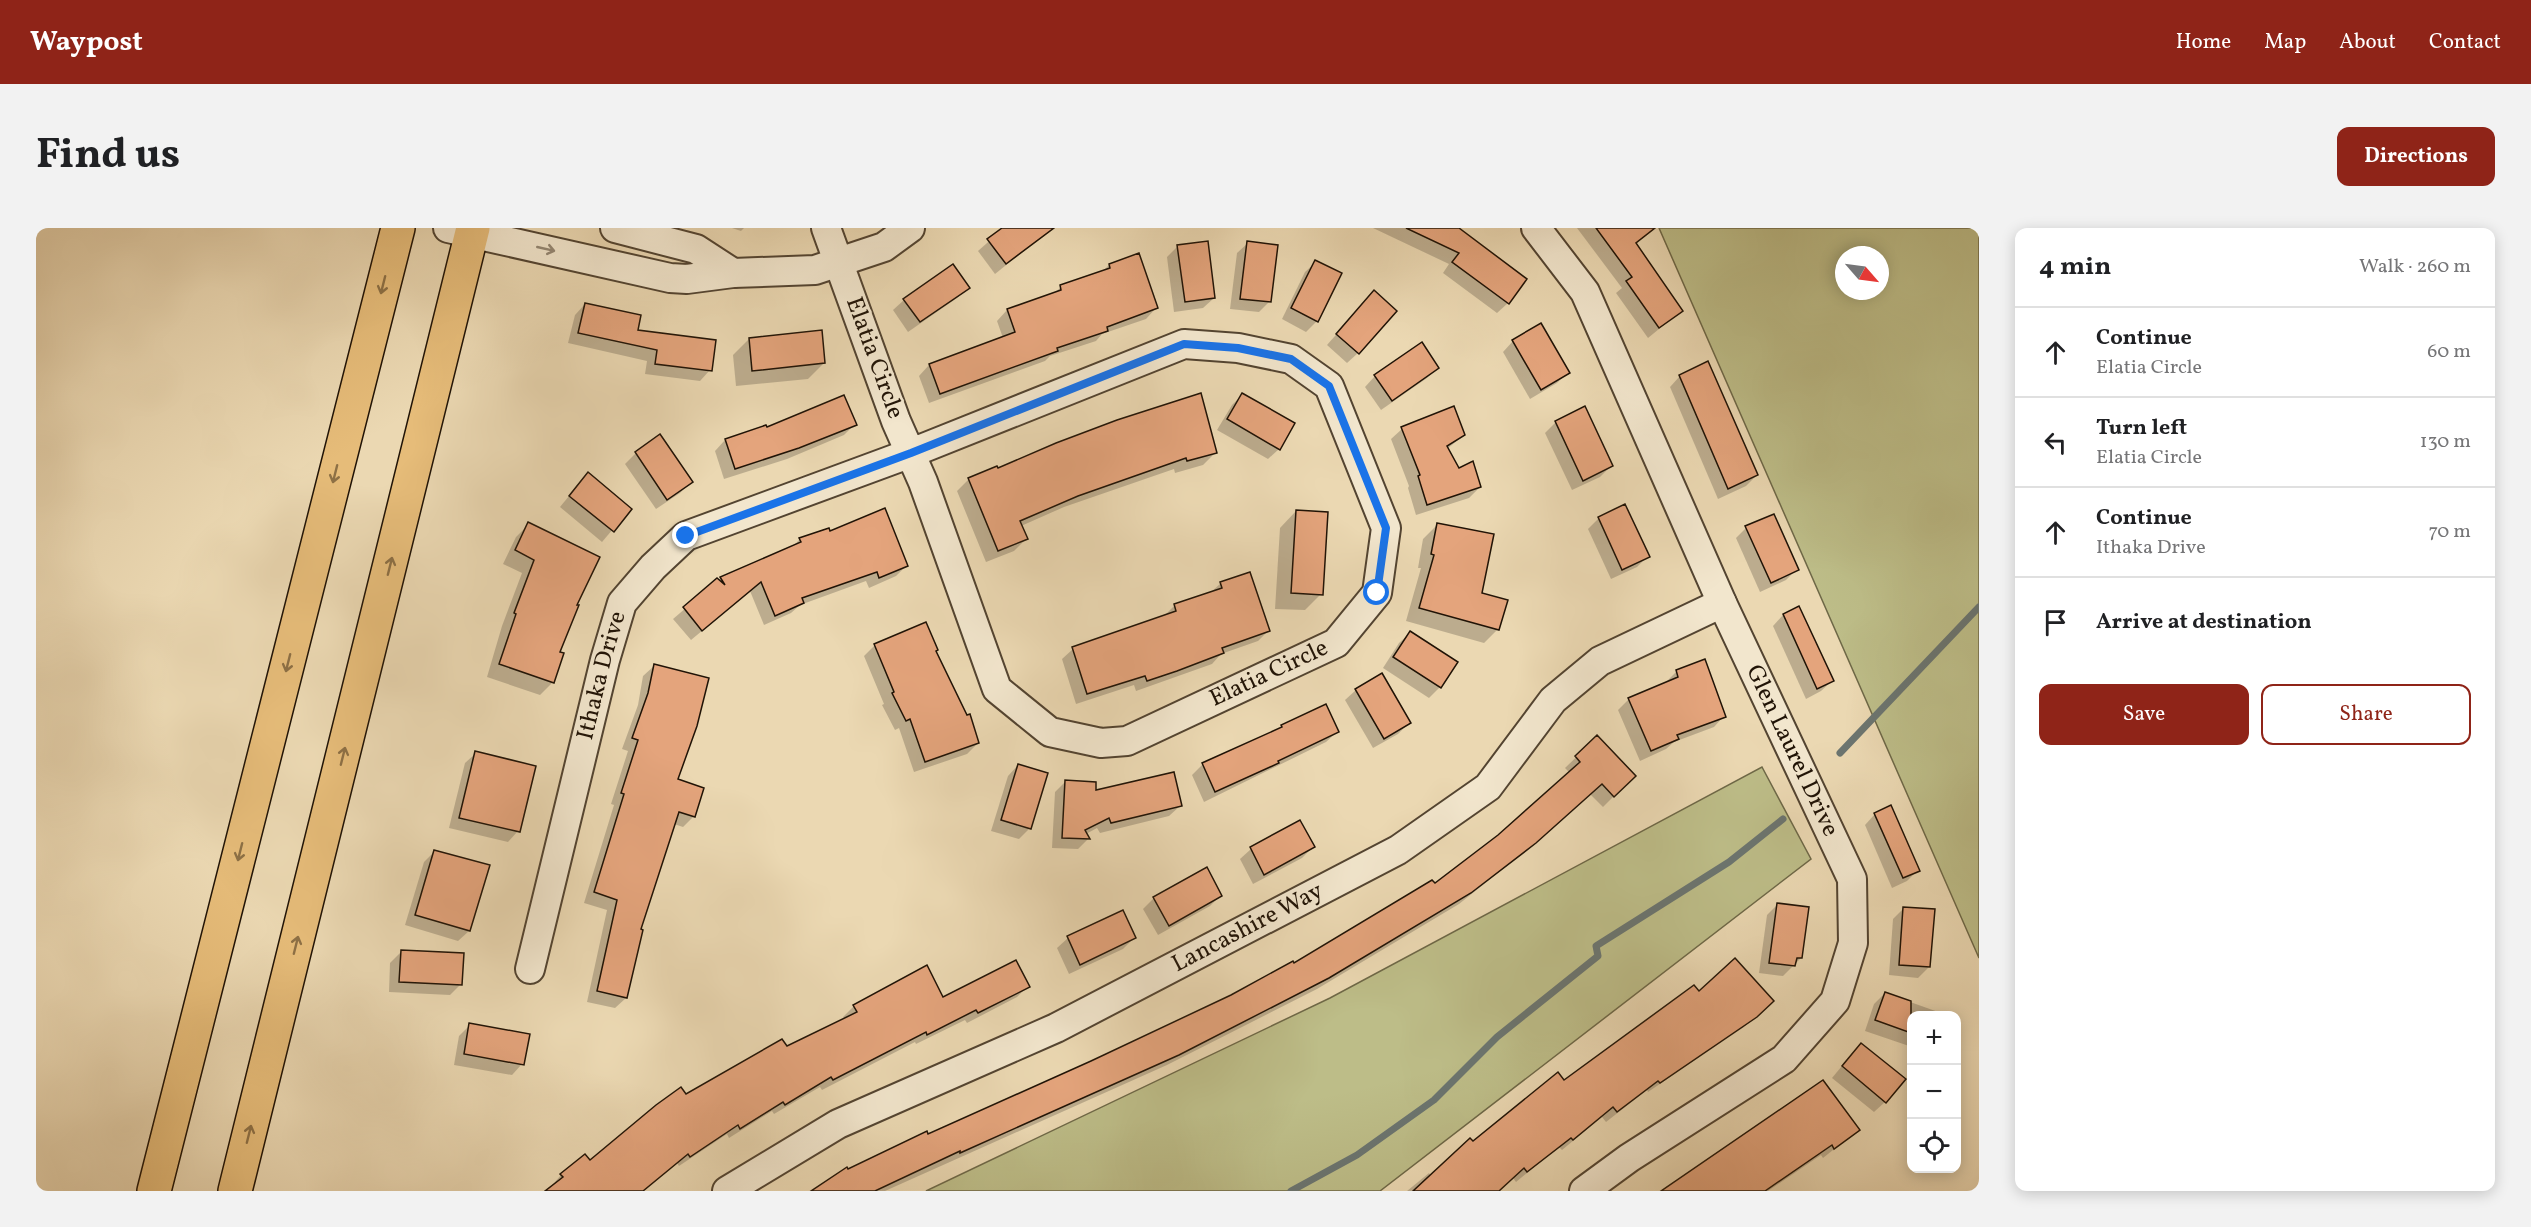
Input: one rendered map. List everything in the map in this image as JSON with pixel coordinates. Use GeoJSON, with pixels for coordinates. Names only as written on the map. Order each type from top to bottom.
{"type":"FeatureCollection","features":[{"type":"Feature","properties":{"kind":"highway"},"geometry":{"type":"LineString","coordinates":[[154,1191],[398,228]]}},
{"type":"Feature","properties":{"kind":"highway"},"geometry":{"type":"LineString","coordinates":[[235,1191],[464,230]]}},
{"type":"Feature","properties":{"kind":"street"},"geometry":{"type":"LineString","coordinates":[[615,228],[696,249],[733,273]]}},
{"type":"Feature","properties":{"kind":"street","name":"Elatia Circle"},"geometry":{"type":"LineString","coordinates":[[825,228],[837,264],[854,300],[998,690],[1050,732],[1101,743],[1127,741],[1336,643],[1377,593],[1386,528],[1329,386],[1291,359],[1238,348],[1184,344],[911,453]]}},
{"type":"Feature","properties":{"kind":"street"},"geometry":{"type":"LineString","coordinates":[[464,230],[670,278],[687,279],[733,273],[815,270],[884,248],[910,228]]}},
{"type":"Feature","properties":{"kind":"street","name":"Glen Laurel Drive"},"geometry":{"type":"LineString","coordinates":[[1536,228],[1585,292],[1722,603],[1852,879],[1853,944],[1836,1001],[1784,1059],[1629,1158],[1584,1191]]}},
{"type":"Feature","properties":{"kind":"street","name":"Ithaka Drive"},"geometry":{"type":"LineString","coordinates":[[530,969],[605,660],[622,603],[653,567],[686,536],[911,453]]}},
{"type":"Feature","properties":{"kind":"street","name":"Lancashire Way"},"geometry":{"type":"LineString","coordinates":[[727,1191],[838,1124],[1056,1028],[1398,849],[1488,787],[1553,700],[1600,661],[1722,603]]}},
{"type":"Feature","properties":{"kind":"green space"},"geometry":{"type":"Polygon","coordinates":[[[1659,228],[1979,228],[1979,958],[1659,228]]]}},
{"type":"Feature","properties":{"kind":"green space"},"geometry":{"type":"Polygon","coordinates":[[[1762,767],[1811,859],[1380,1191],[926,1191],[1330,998],[1762,767]]]}},
{"type":"Feature","properties":{"kind":"building"},"geometry":{"type":"Polygon","coordinates":[[[1002,228],[1054,228],[1006,264],[987,239],[1002,228]]]}},
{"type":"Feature","properties":{"kind":"building"},"geometry":{"type":"Polygon","coordinates":[[[1406,228],[1459,228],[1527,279],[1509,304],[1452,262],[1459,253],[1406,228]]]}},
{"type":"Feature","properties":{"kind":"building"},"geometry":{"type":"Polygon","coordinates":[[[1596,228],[1655,228],[1636,243],[1683,311],[1659,328],[1626,281],[1632,277],[1596,228]]]}},
{"type":"Feature","properties":{"kind":"building"},"geometry":{"type":"Polygon","coordinates":[[[1208,241],[1215,298],[1185,302],[1177,245],[1208,241]]]}},
{"type":"Feature","properties":{"kind":"building"},"geometry":{"type":"Polygon","coordinates":[[[1247,241],[1278,245],[1271,302],[1240,299],[1247,241]]]}},
{"type":"Feature","properties":{"kind":"building"},"geometry":{"type":"Polygon","coordinates":[[[1139,253],[1158,308],[1107,327],[1108,331],[1057,348],[1058,351],[940,394],[929,364],[1015,332],[1007,309],[1061,290],[1060,285],[1110,268],[1109,264],[1139,253]]]}},
{"type":"Feature","properties":{"kind":"building"},"geometry":{"type":"Polygon","coordinates":[[[1315,260],[1342,273],[1318,322],[1291,308],[1315,260]]]}},
{"type":"Feature","properties":{"kind":"building"},"geometry":{"type":"Polygon","coordinates":[[[953,264],[970,288],[920,322],[903,299],[953,264]]]}},
{"type":"Feature","properties":{"kind":"building"},"geometry":{"type":"Polygon","coordinates":[[[1374,290],[1397,311],[1359,354],[1336,334],[1374,290]]]}},
{"type":"Feature","properties":{"kind":"building"},"geometry":{"type":"Polygon","coordinates":[[[585,303],[641,315],[638,330],[716,340],[712,371],[655,364],[657,350],[578,333],[585,303]]]}},
{"type":"Feature","properties":{"kind":"building"},"geometry":{"type":"Polygon","coordinates":[[[1541,323],[1570,373],[1541,390],[1512,340],[1541,323]]]}},
{"type":"Feature","properties":{"kind":"building"},"geometry":{"type":"Polygon","coordinates":[[[822,330],[825,363],[752,371],[749,338],[822,330]]]}},
{"type":"Feature","properties":{"kind":"building"},"geometry":{"type":"Polygon","coordinates":[[[1422,342],[1439,368],[1392,401],[1374,375],[1422,342]]]}},
{"type":"Feature","properties":{"kind":"building"},"geometry":{"type":"Polygon","coordinates":[[[1708,361],[1758,475],[1728,489],[1679,375],[1708,361]]]}},
{"type":"Feature","properties":{"kind":"building"},"geometry":{"type":"Polygon","coordinates":[[[1201,393],[1217,453],[1187,461],[1186,458],[1078,496],[1020,521],[1028,539],[998,551],[968,478],[1117,420],[1201,393]]]}},
{"type":"Feature","properties":{"kind":"building"},"geometry":{"type":"Polygon","coordinates":[[[1242,393],[1295,423],[1280,450],[1227,419],[1242,393]]]}},
{"type":"Feature","properties":{"kind":"building"},"geometry":{"type":"Polygon","coordinates":[[[844,395],[857,425],[799,448],[735,469],[725,439],[766,425],[767,427],[844,395]]]}},
{"type":"Feature","properties":{"kind":"building"},"geometry":{"type":"Polygon","coordinates":[[[1454,406],[1465,435],[1447,446],[1459,468],[1473,461],[1481,487],[1427,505],[1418,476],[1420,475],[1401,427],[1454,406]]]}},
{"type":"Feature","properties":{"kind":"building"},"geometry":{"type":"Polygon","coordinates":[[[1585,406],[1613,466],[1583,481],[1555,421],[1585,406]]]}},
{"type":"Feature","properties":{"kind":"building"},"geometry":{"type":"Polygon","coordinates":[[[660,434],[693,482],[667,500],[635,452],[660,434]]]}},
{"type":"Feature","properties":{"kind":"building"},"geometry":{"type":"Polygon","coordinates":[[[588,472],[632,509],[614,532],[569,496],[588,472]]]}},
{"type":"Feature","properties":{"kind":"building"},"geometry":{"type":"Polygon","coordinates":[[[1625,504],[1650,557],[1622,570],[1598,517],[1625,504]]]}},
{"type":"Feature","properties":{"kind":"building"},"geometry":{"type":"Polygon","coordinates":[[[885,508],[908,566],[879,578],[877,572],[802,598],[804,603],[775,616],[761,582],[702,631],[683,607],[717,578],[725,585],[720,577],[801,542],[799,538],[829,528],[830,531],[885,508]]]}},
{"type":"Feature","properties":{"kind":"building"},"geometry":{"type":"Polygon","coordinates":[[[1296,510],[1328,512],[1323,595],[1291,593],[1296,510]]]}},
{"type":"Feature","properties":{"kind":"building"},"geometry":{"type":"Polygon","coordinates":[[[1774,514],[1799,570],[1771,583],[1745,526],[1774,514]]]}},
{"type":"Feature","properties":{"kind":"building"},"geometry":{"type":"Polygon","coordinates":[[[528,522],[600,557],[577,605],[579,605],[560,652],[564,653],[554,683],[499,664],[516,614],[514,613],[534,560],[515,550],[528,522]]]}},
{"type":"Feature","properties":{"kind":"building"},"geometry":{"type":"Polygon","coordinates":[[[1437,523],[1494,534],[1482,593],[1508,600],[1499,630],[1419,608],[1434,555],[1431,554],[1437,523]]]}},
{"type":"Feature","properties":{"kind":"building"},"geometry":{"type":"Polygon","coordinates":[[[1250,572],[1270,631],[1222,648],[1224,653],[1177,671],[1147,681],[1145,676],[1087,694],[1072,647],[1176,611],[1174,604],[1222,588],[1220,582],[1250,572]]]}},
{"type":"Feature","properties":{"kind":"building"},"geometry":{"type":"Polygon","coordinates":[[[1799,606],[1834,681],[1817,689],[1783,614],[1799,606]]]}},
{"type":"Feature","properties":{"kind":"building"},"geometry":{"type":"Polygon","coordinates":[[[926,622],[938,650],[936,651],[967,715],[970,714],[979,743],[925,762],[910,719],[906,721],[892,693],[894,692],[874,644],[926,622]]]}},
{"type":"Feature","properties":{"kind":"building"},"geometry":{"type":"Polygon","coordinates":[[[1410,631],[1458,662],[1441,688],[1393,657],[1410,631]]]}},
{"type":"Feature","properties":{"kind":"building"},"geometry":{"type":"Polygon","coordinates":[[[1705,659],[1726,717],[1677,735],[1679,739],[1651,751],[1628,698],[1678,677],[1676,670],[1705,659]]]}},
{"type":"Feature","properties":{"kind":"building"},"geometry":{"type":"Polygon","coordinates":[[[654,664],[709,678],[697,726],[678,779],[704,788],[695,817],[679,812],[641,929],[643,930],[627,998],[597,991],[617,900],[594,892],[624,794],[621,793],[638,740],[632,738],[648,693],[654,664]]]}},
{"type":"Feature","properties":{"kind":"building"},"geometry":{"type":"Polygon","coordinates":[[[1382,673],[1411,723],[1384,739],[1355,689],[1382,673]]]}},
{"type":"Feature","properties":{"kind":"building"},"geometry":{"type":"Polygon","coordinates":[[[1326,704],[1339,732],[1215,792],[1202,763],[1282,727],[1281,725],[1326,704]]]}},
{"type":"Feature","properties":{"kind":"building"},"geometry":{"type":"Polygon","coordinates":[[[1597,735],[1636,776],[1614,797],[1602,784],[1536,843],[1471,893],[1329,978],[1179,1055],[960,1153],[960,1151],[875,1191],[811,1191],[847,1167],[848,1169],[927,1131],[928,1134],[1091,1061],[1231,995],[1293,961],[1294,963],[1432,880],[1435,883],[1498,835],[1580,762],[1575,756],[1597,735]]]}},
{"type":"Feature","properties":{"kind":"building"},"geometry":{"type":"Polygon","coordinates":[[[475,751],[536,766],[520,832],[459,818],[475,751]]]}},
{"type":"Feature","properties":{"kind":"building"},"geometry":{"type":"Polygon","coordinates":[[[1018,764],[1048,773],[1031,829],[1001,820],[1018,764]]]}},
{"type":"Feature","properties":{"kind":"building"},"geometry":{"type":"Polygon","coordinates":[[[1174,772],[1182,806],[1111,823],[1109,818],[1085,830],[1090,839],[1062,838],[1065,780],[1096,782],[1096,790],[1174,772]]]}},
{"type":"Feature","properties":{"kind":"building"},"geometry":{"type":"Polygon","coordinates":[[[1891,805],[1920,871],[1903,878],[1874,813],[1891,805]]]}},
{"type":"Feature","properties":{"kind":"building"},"geometry":{"type":"Polygon","coordinates":[[[1300,820],[1315,847],[1264,875],[1250,847],[1300,820]]]}},
{"type":"Feature","properties":{"kind":"building"},"geometry":{"type":"Polygon","coordinates":[[[434,850],[490,865],[470,931],[415,915],[434,850]]]}},
{"type":"Feature","properties":{"kind":"building"},"geometry":{"type":"Polygon","coordinates":[[[1207,867],[1222,896],[1169,926],[1153,897],[1207,867]]]}},
{"type":"Feature","properties":{"kind":"building"},"geometry":{"type":"Polygon","coordinates":[[[1777,903],[1809,907],[1802,958],[1797,958],[1795,966],[1769,963],[1777,903]]]}},
{"type":"Feature","properties":{"kind":"building"},"geometry":{"type":"Polygon","coordinates":[[[1903,907],[1935,909],[1930,967],[1899,965],[1903,907]]]}},
{"type":"Feature","properties":{"kind":"building"},"geometry":{"type":"Polygon","coordinates":[[[1123,910],[1136,938],[1080,965],[1067,936],[1123,910]]]}},
{"type":"Feature","properties":{"kind":"building"},"geometry":{"type":"Polygon","coordinates":[[[401,950],[464,953],[462,985],[399,982],[401,950]]]}},
{"type":"Feature","properties":{"kind":"building"},"geometry":{"type":"Polygon","coordinates":[[[1735,958],[1774,1001],[1757,1017],[1660,1083],[1658,1081],[1617,1112],[1613,1107],[1573,1140],[1571,1138],[1527,1172],[1524,1168],[1499,1191],[1413,1191],[1470,1138],[1473,1141],[1558,1072],[1564,1080],[1694,985],[1699,991],[1735,958]]]}},
{"type":"Feature","properties":{"kind":"building"},"geometry":{"type":"Polygon","coordinates":[[[1016,960],[1030,987],[978,1013],[976,1010],[927,1035],[926,1032],[833,1080],[831,1077],[785,1105],[783,1102],[740,1129],[738,1125],[690,1157],[688,1154],[643,1191],[545,1191],[563,1177],[560,1174],[585,1154],[590,1160],[681,1087],[686,1094],[782,1039],[787,1046],[857,1012],[853,1005],[927,965],[943,997],[1016,960]]]}},
{"type":"Feature","properties":{"kind":"building"},"geometry":{"type":"Polygon","coordinates":[[[1885,992],[1911,1001],[1911,1011],[1907,1011],[1907,1032],[1875,1020],[1885,992]]]}},
{"type":"Feature","properties":{"kind":"building"},"geometry":{"type":"Polygon","coordinates":[[[469,1023],[530,1034],[524,1065],[464,1054],[469,1023]]]}},
{"type":"Feature","properties":{"kind":"building"},"geometry":{"type":"Polygon","coordinates":[[[1861,1043],[1906,1079],[1886,1103],[1842,1066],[1861,1043]]]}},
{"type":"Feature","properties":{"kind":"building"},"geometry":{"type":"Polygon","coordinates":[[[1823,1080],[1860,1130],[1834,1149],[1832,1145],[1765,1191],[1661,1191],[1823,1080]]]}},
{"type":"Feature","properties":{"kind":"waterway"},"geometry":{"type":"LineString","coordinates":[[1840,753],[1979,607]]}},
{"type":"Feature","properties":{"kind":"waterway"},"geometry":{"type":"LineString","coordinates":[[1291,1191],[1357,1155],[1434,1100],[1497,1037],[1598,956],[1596,946],[1729,862],[1783,819]]}},
{"type":"Feature","properties":{"kind":"route"},"geometry":{"type":"LineString","coordinates":[[686,536],[911,453],[1184,344],[1238,348],[1291,359],[1329,386],[1386,528],[1377,593]]}}]}
